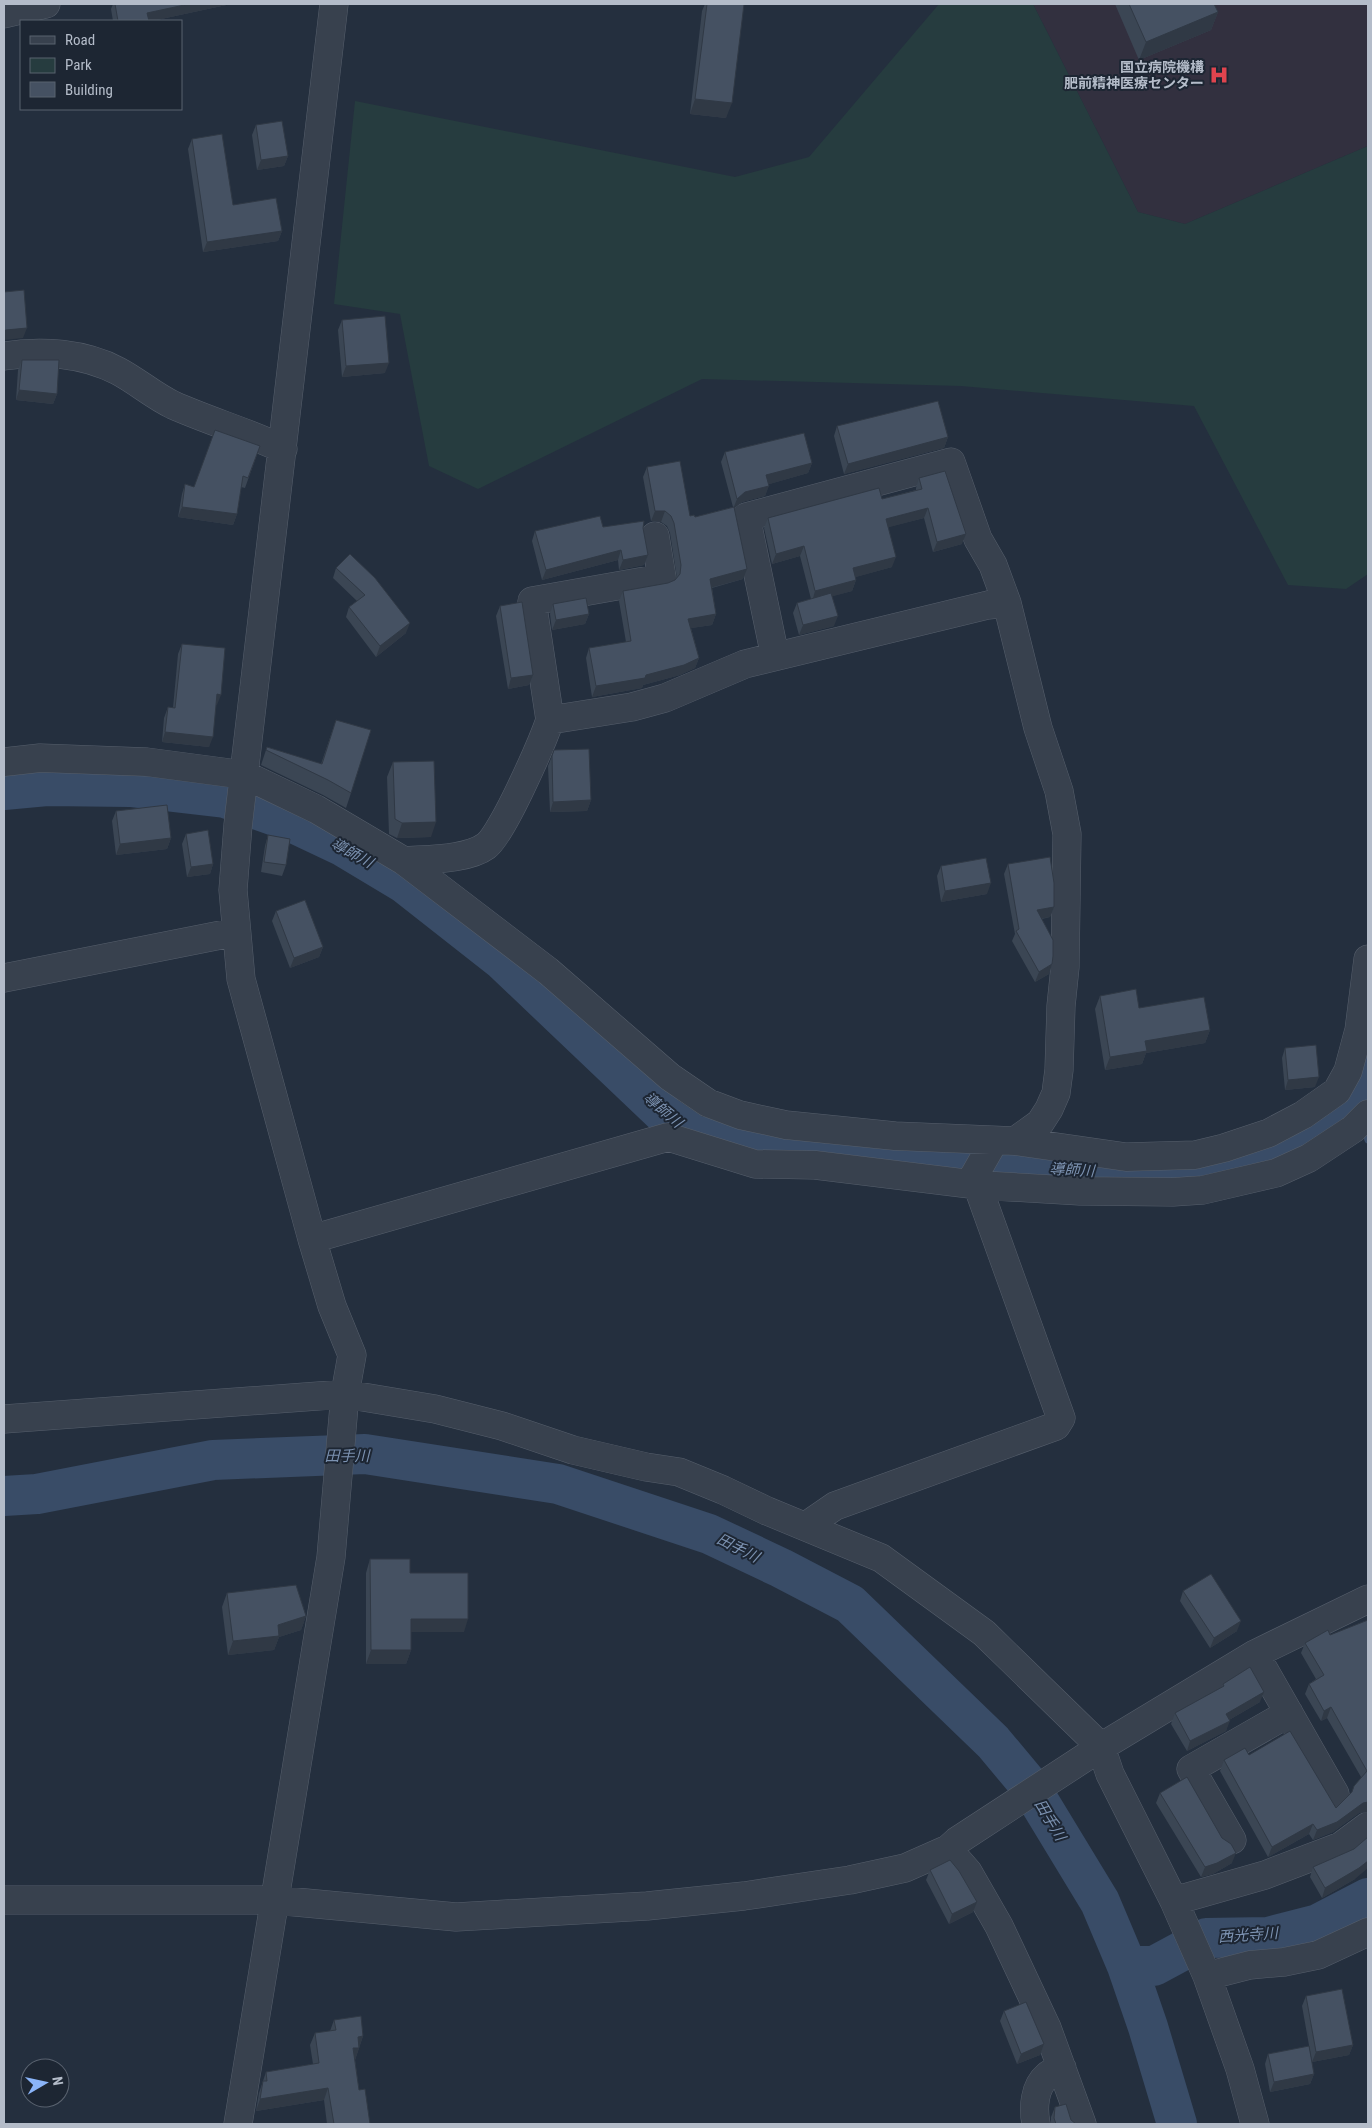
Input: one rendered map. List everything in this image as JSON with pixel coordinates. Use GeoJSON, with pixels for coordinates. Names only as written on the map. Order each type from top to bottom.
{"type":"FeatureCollection","features":[{"type":"Feature","properties":{"kind":"street"},"geometry":{"type":"LineString","coordinates":[[4,14],[46,4]]}},
{"type":"Feature","properties":{"kind":"street"},"geometry":{"type":"LineString","coordinates":[[238,2124],[331,1557],[345,1394],[352,1356],[332,1306],[312,1239],[241,980],[232,890],[334,4]]}},
{"type":"Feature","properties":{"kind":"street"},"geometry":{"type":"LineString","coordinates":[[4,356],[31,352],[91,359],[119,371],[172,405],[250,434],[282,449]]}},
{"type":"Feature","properties":{"kind":"street"},"geometry":{"type":"LineString","coordinates":[[775,656],[746,517],[951,462],[978,538],[993,566],[1007,603],[1038,728],[1059,791],[1067,834],[1065,967],[1056,1093],[1049,1109],[1040,1122],[1004,1141],[976,1180]]}},
{"type":"Feature","properties":{"kind":"street"},"geometry":{"type":"LineString","coordinates":[[404,861],[468,854],[486,846],[498,832],[543,740],[550,720],[532,600],[662,578],[655,536]]}},
{"type":"Feature","properties":{"kind":"street"},"geometry":{"type":"LineString","coordinates":[[550,720],[632,707],[657,700],[746,664],[1007,603]]}},
{"type":"Feature","properties":{"kind":"street"},"geometry":{"type":"LineString","coordinates":[[4,762],[40,758],[148,762],[245,775],[316,809],[404,861],[548,971],[670,1077],[708,1103],[740,1115],[786,1125],[895,1136],[1004,1141],[1126,1157],[1195,1155],[1224,1148],[1269,1133],[1303,1115],[1337,1091],[1348,1071],[1359,1030],[1368,959]]}},
{"type":"Feature","properties":{"kind":"street"},"geometry":{"type":"LineString","coordinates":[[4,978],[236,932]]}},
{"type":"Feature","properties":{"kind":"street"},"geometry":{"type":"LineString","coordinates":[[312,1239],[668,1137],[755,1164],[815,1165],[1080,1191],[1173,1192],[1203,1190],[1276,1173],[1309,1158],[1361,1122]]}},
{"type":"Feature","properties":{"kind":"street"},"geometry":{"type":"LineString","coordinates":[[806,1526],[835,1506],[1056,1426],[1061,1418],[976,1180]]}},
{"type":"Feature","properties":{"kind":"street"},"geometry":{"type":"LineString","coordinates":[[4,1419],[345,1394],[434,1409],[502,1426],[573,1450],[646,1468],[679,1472],[881,1558],[984,1633],[1095,1751],[1110,1774],[1180,1912],[1207,1976],[1240,2069],[1255,2124]]}},
{"type":"Feature","properties":{"kind":"street"},"geometry":{"type":"LineString","coordinates":[[4,1900],[274,1900],[456,1917],[647,1906],[744,1896],[850,1880],[904,1868],[952,1845],[1095,1751],[1255,1654],[1368,1599]]}},
{"type":"Feature","properties":{"kind":"street"},"geometry":{"type":"LineString","coordinates":[[1255,1654],[1335,1794]]}},
{"type":"Feature","properties":{"kind":"street"},"geometry":{"type":"LineString","coordinates":[[1232,1840],[1191,1769],[1288,1713]]}},
{"type":"Feature","properties":{"kind":"street"},"geometry":{"type":"LineString","coordinates":[[1180,1912],[1265,1875],[1341,1846],[1368,1826]]}},
{"type":"Feature","properties":{"kind":"street"},"geometry":{"type":"LineString","coordinates":[[952,1845],[999,1926],[1047,2028],[1082,2124]]}},
{"type":"Feature","properties":{"kind":"street"},"geometry":{"type":"LineString","coordinates":[[1207,1976],[1250,1966],[1318,1955],[1368,1932]]}},
{"type":"Feature","properties":{"kind":"street"},"geometry":{"type":"LineString","coordinates":[[1036,2124],[1034,2107],[1038,2090],[1047,2076],[1062,2068]]}},
{"type":"Feature","properties":{"kind":"shaded area","name":"国立病院機構 肥前精神医療センター"},"geometry":{"type":"Polygon","coordinates":[[[1033,4],[1368,4],[1368,146],[1185,224],[1138,212],[1033,4]]]}},
{"type":"Feature","properties":{"kind":"green space"},"geometry":{"type":"Polygon","coordinates":[[[939,4],[1033,4],[1138,212],[1185,224],[1368,146],[1368,574],[1346,589],[1288,585],[1194,406],[961,386],[702,379],[478,489],[429,466],[400,314],[334,304],[355,101],[735,177],[809,157],[939,4]]]}},
{"type":"Feature","properties":{"kind":"building"},"geometry":{"type":"Polygon","coordinates":[[[115,4],[189,4],[147,13],[149,20],[118,20],[115,4]]]}},
{"type":"Feature","properties":{"kind":"building"},"geometry":{"type":"Polygon","coordinates":[[[707,4],[744,4],[732,103],[695,99],[707,4]]]}},
{"type":"Feature","properties":{"kind":"building"},"geometry":{"type":"Polygon","coordinates":[[[1129,4],[1214,4],[1218,12],[1146,42],[1129,4]]]}},
{"type":"Feature","properties":{"kind":"building"},"geometry":{"type":"Polygon","coordinates":[[[282,121],[288,156],[261,160],[256,125],[282,121]]]}},
{"type":"Feature","properties":{"kind":"building"},"geometry":{"type":"Polygon","coordinates":[[[222,134],[233,205],[276,198],[282,231],[207,242],[192,139],[222,134]]]}},
{"type":"Feature","properties":{"kind":"building"},"geometry":{"type":"Polygon","coordinates":[[[24,290],[27,328],[4,331],[4,292],[24,290]]]}},
{"type":"Feature","properties":{"kind":"building"},"geometry":{"type":"Polygon","coordinates":[[[385,316],[389,363],[346,366],[342,320],[385,316]]]}},
{"type":"Feature","properties":{"kind":"building"},"geometry":{"type":"Polygon","coordinates":[[[22,360],[59,360],[57,394],[19,390],[22,360]]]}},
{"type":"Feature","properties":{"kind":"building"},"geometry":{"type":"Polygon","coordinates":[[[938,401],[948,437],[848,464],[837,426],[938,401]]]}},
{"type":"Feature","properties":{"kind":"building"},"geometry":{"type":"Polygon","coordinates":[[[215,430],[260,446],[248,478],[243,476],[237,514],[182,507],[185,484],[194,487],[215,430]]]}},
{"type":"Feature","properties":{"kind":"building"},"geometry":{"type":"Polygon","coordinates":[[[804,433],[812,463],[766,475],[769,486],[745,492],[737,499],[725,452],[804,433]]]}},
{"type":"Feature","properties":{"kind":"building"},"geometry":{"type":"Polygon","coordinates":[[[680,461],[690,516],[694,515],[695,517],[734,507],[747,569],[710,579],[716,614],[688,619],[699,658],[684,665],[646,675],[645,678],[596,686],[589,648],[631,641],[623,591],[668,583],[675,580],[680,574],[681,565],[674,523],[671,516],[665,511],[655,511],[647,467],[680,461]]]}},
{"type":"Feature","properties":{"kind":"building"},"geometry":{"type":"Polygon","coordinates":[[[945,471],[966,534],[937,542],[928,508],[886,519],[896,557],[853,568],[856,580],[815,591],[804,546],[776,554],[768,518],[879,488],[882,499],[922,489],[919,478],[945,471]]]}},
{"type":"Feature","properties":{"kind":"building"},"geometry":{"type":"Polygon","coordinates":[[[600,516],[603,527],[644,521],[643,528],[648,555],[623,560],[621,550],[546,570],[535,531],[600,516]]]}},
{"type":"Feature","properties":{"kind":"building"},"geometry":{"type":"Polygon","coordinates":[[[350,554],[375,578],[410,623],[380,646],[349,607],[365,595],[336,568],[350,554]]]}},
{"type":"Feature","properties":{"kind":"building"},"geometry":{"type":"Polygon","coordinates":[[[831,593],[838,616],[803,625],[797,603],[831,593]]]}},
{"type":"Feature","properties":{"kind":"building"},"geometry":{"type":"Polygon","coordinates":[[[586,598],[589,614],[556,620],[553,604],[586,598]]]}},
{"type":"Feature","properties":{"kind":"building"},"geometry":{"type":"Polygon","coordinates":[[[522,602],[533,675],[511,678],[500,606],[522,602]]]}},
{"type":"Feature","properties":{"kind":"building"},"geometry":{"type":"Polygon","coordinates":[[[182,644],[225,648],[221,695],[217,694],[213,737],[165,732],[168,707],[175,708],[182,644]]]}},
{"type":"Feature","properties":{"kind":"building"},"geometry":{"type":"Polygon","coordinates":[[[336,720],[371,730],[351,793],[266,750],[267,747],[322,764],[336,720]]]}},
{"type":"Feature","properties":{"kind":"building"},"geometry":{"type":"Polygon","coordinates":[[[589,749],[591,800],[553,802],[552,756],[554,750],[589,749]]]}},
{"type":"Feature","properties":{"kind":"building"},"geometry":{"type":"Polygon","coordinates":[[[434,761],[436,822],[402,823],[395,819],[393,762],[434,761]]]}},
{"type":"Feature","properties":{"kind":"building"},"geometry":{"type":"Polygon","coordinates":[[[167,805],[171,838],[120,844],[116,811],[167,805]]]}},
{"type":"Feature","properties":{"kind":"building"},"geometry":{"type":"Polygon","coordinates":[[[208,830],[213,864],[191,867],[186,834],[208,830]]]}},
{"type":"Feature","properties":{"kind":"building"},"geometry":{"type":"Polygon","coordinates":[[[268,835],[290,839],[286,865],[264,862],[268,835]]]}},
{"type":"Feature","properties":{"kind":"building"},"geometry":{"type":"Polygon","coordinates":[[[1050,857],[1054,883],[1054,907],[1037,910],[1053,940],[1053,956],[1052,964],[1039,972],[1016,931],[1019,929],[1008,864],[1050,857]]]}},
{"type":"Feature","properties":{"kind":"building"},"geometry":{"type":"Polygon","coordinates":[[[986,858],[991,883],[945,891],[941,866],[986,858]]]}},
{"type":"Feature","properties":{"kind":"building"},"geometry":{"type":"Polygon","coordinates":[[[305,900],[323,947],[294,958],[276,911],[305,900]]]}},
{"type":"Feature","properties":{"kind":"building"},"geometry":{"type":"Polygon","coordinates":[[[1136,989],[1139,1008],[1204,997],[1210,1030],[1145,1041],[1147,1051],[1110,1057],[1100,996],[1136,989]]]}},
{"type":"Feature","properties":{"kind":"building"},"geometry":{"type":"Polygon","coordinates":[[[1316,1045],[1319,1077],[1288,1080],[1285,1048],[1316,1045]]]}},
{"type":"Feature","properties":{"kind":"building"},"geometry":{"type":"Polygon","coordinates":[[[370,1559],[410,1559],[410,1573],[468,1573],[468,1619],[411,1619],[411,1650],[371,1650],[370,1559]]]}},
{"type":"Feature","properties":{"kind":"building"},"geometry":{"type":"Polygon","coordinates":[[[1211,1574],[1241,1621],[1214,1638],[1183,1591],[1211,1574]]]}},
{"type":"Feature","properties":{"kind":"building"},"geometry":{"type":"Polygon","coordinates":[[[296,1585],[306,1616],[278,1625],[279,1636],[233,1641],[227,1593],[296,1585]]]}},
{"type":"Feature","properties":{"kind":"building"},"geometry":{"type":"Polygon","coordinates":[[[1368,1620],[1368,1802],[1363,1803],[1337,1822],[1317,1830],[1313,1824],[1272,1847],[1224,1760],[1245,1748],[1249,1755],[1290,1731],[1336,1808],[1352,1792],[1354,1786],[1367,1771],[1331,1707],[1324,1711],[1309,1684],[1324,1675],[1305,1643],[1328,1630],[1330,1635],[1368,1620]]]}},
{"type":"Feature","properties":{"kind":"building"},"geometry":{"type":"Polygon","coordinates":[[[1250,1667],[1264,1692],[1226,1714],[1230,1721],[1190,1741],[1175,1713],[1224,1686],[1223,1684],[1250,1667]]]}},
{"type":"Feature","properties":{"kind":"building"},"geometry":{"type":"Polygon","coordinates":[[[1187,1777],[1222,1838],[1231,1844],[1236,1853],[1205,1867],[1160,1793],[1187,1777]]]}},
{"type":"Feature","properties":{"kind":"building"},"geometry":{"type":"Polygon","coordinates":[[[1368,1837],[1368,1861],[1325,1888],[1313,1867],[1354,1849],[1368,1837]]]}},
{"type":"Feature","properties":{"kind":"building"},"geometry":{"type":"Polygon","coordinates":[[[950,1860],[959,1871],[977,1902],[952,1914],[930,1870],[950,1860]]]}},
{"type":"Feature","properties":{"kind":"building"},"geometry":{"type":"Polygon","coordinates":[[[1342,1989],[1353,2045],[1316,2052],[1306,1996],[1342,1989]]]}},
{"type":"Feature","properties":{"kind":"building"},"geometry":{"type":"Polygon","coordinates":[[[1026,2002],[1044,2044],[1021,2054],[1004,2011],[1026,2002]]]}},
{"type":"Feature","properties":{"kind":"building"},"geometry":{"type":"Polygon","coordinates":[[[361,2016],[363,2036],[358,2037],[359,2048],[353,2048],[359,2090],[365,2089],[370,2124],[334,2124],[328,2088],[260,2099],[263,2081],[267,2081],[266,2072],[319,2063],[315,2033],[336,2030],[334,2020],[361,2016]]]}},
{"type":"Feature","properties":{"kind":"building"},"geometry":{"type":"Polygon","coordinates":[[[1309,2046],[1314,2074],[1274,2082],[1268,2054],[1309,2046]]]}},
{"type":"Feature","properties":{"kind":"building"},"geometry":{"type":"Polygon","coordinates":[[[1066,2104],[1071,2120],[1076,2124],[1056,2124],[1054,2118],[1055,2107],[1066,2104]]]}},
{"type":"Feature","properties":{"kind":"waterway","name":"導師川"},"geometry":{"type":"LineString","coordinates":[[4,790],[47,786],[130,787],[225,798],[289,821],[344,847],[404,883],[502,960],[666,1116],[694,1135],[757,1149],[921,1159],[999,1168],[1061,1168],[1154,1176],[1211,1174],[1255,1164],[1288,1153],[1318,1134],[1354,1101],[1368,1062]]}},
{"type":"Feature","properties":{"kind":"waterway"},"geometry":{"type":"LineString","coordinates":[[1354,1101],[1359,1114]]}},
{"type":"Feature","properties":{"kind":"waterway"},"geometry":{"type":"LineString","coordinates":[[1363,1126],[1368,1140]]}},
{"type":"Feature","properties":{"kind":"waterway","name":"田手川"},"geometry":{"type":"LineString","coordinates":[[4,1496],[37,1494],[213,1460],[365,1454],[558,1484],[709,1534],[781,1568],[850,1604],[993,1742],[1029,1785],[1100,1902],[1127,1966],[1148,2027],[1177,2124]]}},
{"type":"Feature","properties":{"kind":"waterway","name":"西光寺川"},"geometry":{"type":"LineString","coordinates":[[1127,1966],[1154,1966],[1206,1938],[1268,1937],[1318,1924],[1368,1898]]}},
{"type":"Feature","properties":{"kind":"place","name":"国立病院機構 肥前精神医療センター"},"geometry":{"type":"Point","coordinates":[1219,75]}}]}
